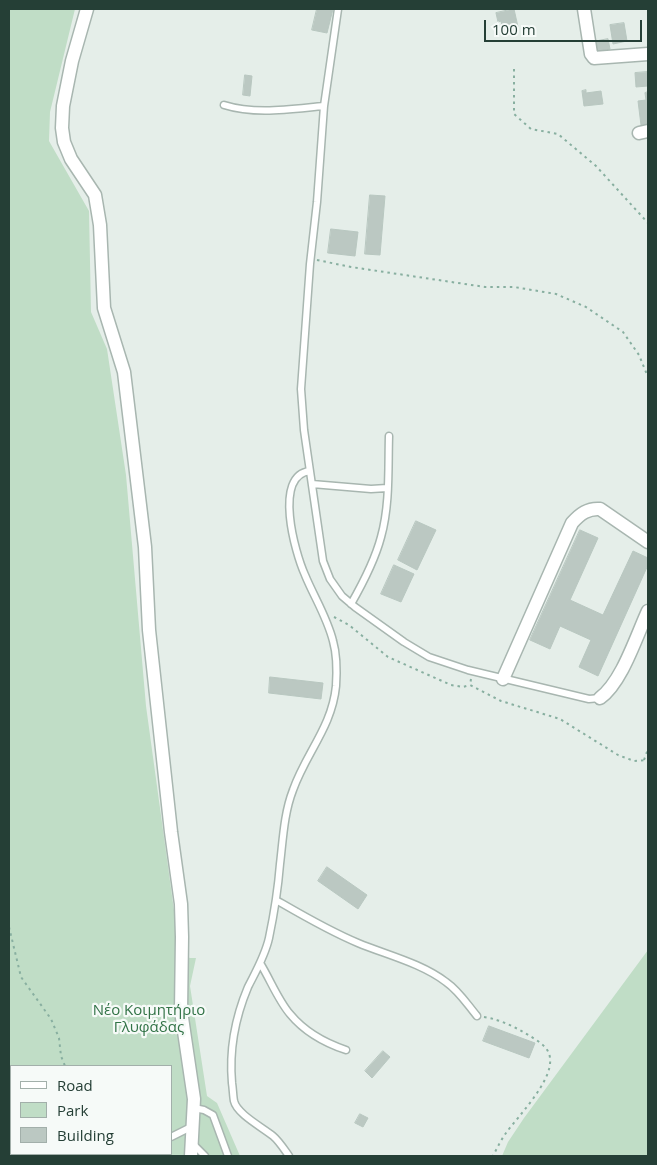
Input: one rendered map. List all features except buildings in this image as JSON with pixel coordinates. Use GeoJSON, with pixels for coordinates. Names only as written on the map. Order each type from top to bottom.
{"type":"FeatureCollection","features":[{"type":"Feature","properties":{"kind":"street"},"geometry":{"type":"LineString","coordinates":[[86,9],[72,61],[63,106],[62,128],[64,142],[72,159],[95,195],[100,225],[104,308],[124,372],[145,548],[149,630],[181,904],[181,1011],[194,1099],[192,1150]]}},
{"type":"Feature","properties":{"kind":"street"},"geometry":{"type":"LineString","coordinates":[[584,9],[591,54],[594,58],[648,54]]}},
{"type":"Feature","properties":{"kind":"street"},"geometry":{"type":"LineString","coordinates":[[503,679],[572,524],[579,515],[592,508],[600,510],[648,542]]}},
{"type":"Feature","properties":{"kind":"street"},"geometry":{"type":"LineString","coordinates":[[600,698],[609,692],[616,680],[648,611]]}},
{"type":"Feature","properties":{"kind":"lane"},"geometry":{"type":"LineString","coordinates":[[338,9],[324,106],[317,202],[310,259],[301,389],[304,430],[323,561],[330,579],[342,596],[404,642],[428,657],[473,671],[589,700],[600,698]]}},
{"type":"Feature","properties":{"kind":"lane"},"geometry":{"type":"LineString","coordinates":[[224,105],[238,110],[262,111],[324,106]]}},
{"type":"Feature","properties":{"kind":"lane"},"geometry":{"type":"LineString","coordinates":[[351,604],[364,582],[381,537],[386,511],[389,436]]}},
{"type":"Feature","properties":{"kind":"lane"},"geometry":{"type":"LineString","coordinates":[[289,1156],[275,1137],[238,1110],[234,1101],[231,1071],[234,1028],[268,941],[276,900],[287,809],[301,772],[328,722],[336,686],[333,641],[325,616],[300,562],[289,511],[289,494],[292,482],[304,472],[310,471]]}},
{"type":"Feature","properties":{"kind":"lane"},"geometry":{"type":"LineString","coordinates":[[312,484],[371,489],[387,488]]}},
{"type":"Feature","properties":{"kind":"lane"},"geometry":{"type":"LineString","coordinates":[[276,900],[356,942],[432,973],[458,992],[477,1016]]}},
{"type":"Feature","properties":{"kind":"lane"},"geometry":{"type":"LineString","coordinates":[[260,963],[289,1014],[307,1030],[330,1044],[346,1050]]}},
{"type":"Feature","properties":{"kind":"lane"},"geometry":{"type":"LineString","coordinates":[[194,1108],[204,1110],[213,1115],[228,1156]]}},
{"type":"Feature","properties":{"kind":"lane"},"geometry":{"type":"LineString","coordinates":[[172,1136],[193,1126]]}},
{"type":"Feature","properties":{"kind":"lane"},"geometry":{"type":"LineString","coordinates":[[192,1150],[205,1156]]}},
{"type":"Feature","properties":{"kind":"path"},"geometry":{"type":"LineString","coordinates":[[514,69],[514,114],[531,129],[558,134],[596,166],[648,223]]}},
{"type":"Feature","properties":{"kind":"path"},"geometry":{"type":"LineString","coordinates":[[310,259],[350,267],[485,287],[514,287],[556,294],[586,307],[624,332],[639,355],[648,377]]}},
{"type":"Feature","properties":{"kind":"path"},"geometry":{"type":"LineString","coordinates":[[325,616],[338,618],[343,621],[388,657],[451,685],[470,686],[501,701],[560,719],[618,754],[634,761],[648,760]]}},
{"type":"Feature","properties":{"kind":"path"},"geometry":{"type":"LineString","coordinates":[[470,686],[473,671]]}},
{"type":"Feature","properties":{"kind":"path"},"geometry":{"type":"LineString","coordinates":[[644,760],[648,749]]}},
{"type":"Feature","properties":{"kind":"path"},"geometry":{"type":"LineString","coordinates":[[9,837],[9,862]]}},
{"type":"Feature","properties":{"kind":"path"},"geometry":{"type":"LineString","coordinates":[[9,927],[21,977],[51,1019],[59,1038],[61,1056],[65,1065]]}},
{"type":"Feature","properties":{"kind":"path"},"geometry":{"type":"LineString","coordinates":[[477,1016],[511,1024],[540,1042],[548,1050],[551,1059],[543,1084],[505,1134],[493,1156]]}},
{"type":"Feature","properties":{"kind":"green space","name":"Νέο Κοιμητήριο Γλυφάδας"},"geometry":{"type":"Polygon","coordinates":[[[9,9],[75,9],[50,112],[49,141],[89,211],[91,312],[107,349],[126,475],[146,706],[180,954],[196,958],[190,986],[207,1096],[217,1103],[240,1156],[9,1156],[9,9]]]}},
{"type":"Feature","properties":{"kind":"green space"},"geometry":{"type":"Polygon","coordinates":[[[648,950],[648,1156],[502,1156],[508,1142],[524,1118],[648,950]]]}}]}
